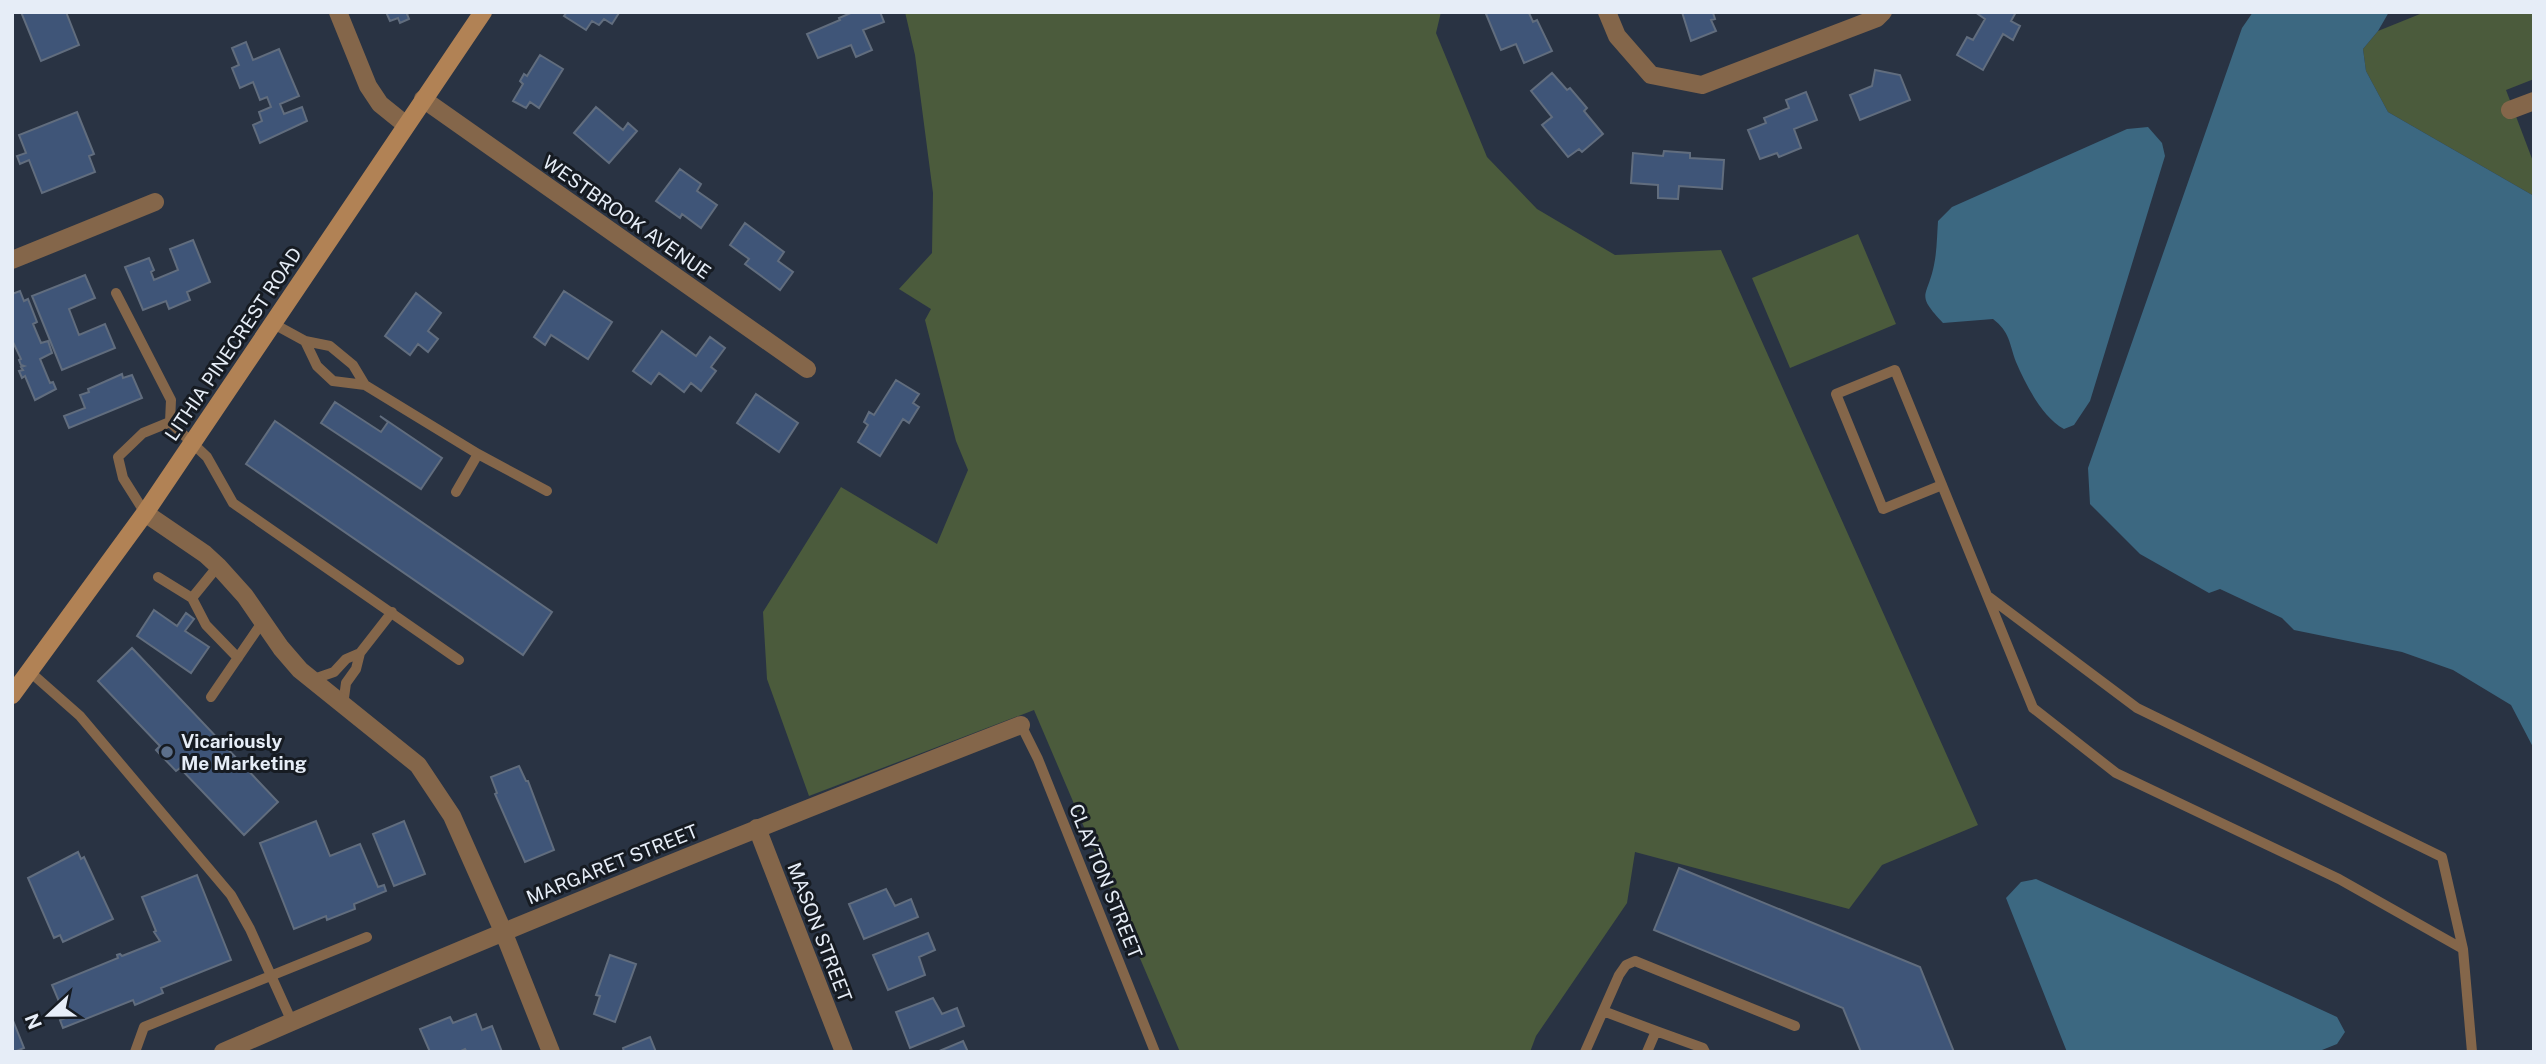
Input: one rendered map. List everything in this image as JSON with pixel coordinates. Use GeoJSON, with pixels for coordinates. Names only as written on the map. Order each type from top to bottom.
{"type":"FeatureCollection","features":[{"type":"Feature","properties":{"kind":"main road","name":"LITHIA PINECREST ROAD"},"geometry":{"type":"LineString","coordinates":[[12,695],[145,513],[483,12]]}},
{"type":"Feature","properties":{"kind":"street"},"geometry":{"type":"LineString","coordinates":[[338,12],[368,86],[380,104],[406,125]]}},
{"type":"Feature","properties":{"kind":"street"},"geometry":{"type":"LineString","coordinates":[[1607,12],[1617,36],[1651,75],[1702,85],[1877,18],[1883,12]]}},
{"type":"Feature","properties":{"kind":"street","name":"WESTBROOK AVENUE"},"geometry":{"type":"LineString","coordinates":[[423,99],[807,369]]}},
{"type":"Feature","properties":{"kind":"street"},"geometry":{"type":"LineString","coordinates":[[2510,110],[2534,101]]}},
{"type":"Feature","properties":{"kind":"street"},"geometry":{"type":"LineString","coordinates":[[13,257],[155,202]]}},
{"type":"Feature","properties":{"kind":"street"},"geometry":{"type":"LineString","coordinates":[[145,513],[205,554],[245,596],[281,648],[312,680],[396,744],[418,765],[452,816],[503,931],[551,1052]]}},
{"type":"Feature","properties":{"kind":"street","name":"MARGARET STREET"},"geometry":{"type":"LineString","coordinates":[[223,1052],[245,1047],[292,1022],[503,931],[1021,725]]}},
{"type":"Feature","properties":{"kind":"street","name":"MASON STREET"},"geometry":{"type":"LineString","coordinates":[[757,828],[844,1052]]}},
{"type":"Feature","properties":{"kind":"lane"},"geometry":{"type":"LineString","coordinates":[[116,293],[171,400],[170,422],[207,457],[233,503],[459,660]]}},
{"type":"Feature","properties":{"kind":"lane"},"geometry":{"type":"LineString","coordinates":[[272,323],[305,341],[330,346],[353,365],[365,385]]}},
{"type":"Feature","properties":{"kind":"lane"},"geometry":{"type":"LineString","coordinates":[[305,341],[317,366],[333,381],[365,385],[478,454],[547,491]]}},
{"type":"Feature","properties":{"kind":"lane"},"geometry":{"type":"LineString","coordinates":[[1942,485],[1883,509],[1836,394],[1895,370],[1987,595],[2033,708],[2116,774],[2339,879],[2463,949]]}},
{"type":"Feature","properties":{"kind":"lane"},"geometry":{"type":"LineString","coordinates":[[145,513],[123,478],[118,457],[143,433],[170,422]]}},
{"type":"Feature","properties":{"kind":"lane"},"geometry":{"type":"LineString","coordinates":[[456,492],[478,454]]}},
{"type":"Feature","properties":{"kind":"lane"},"geometry":{"type":"LineString","coordinates":[[192,598],[218,566]]}},
{"type":"Feature","properties":{"kind":"lane"},"geometry":{"type":"LineString","coordinates":[[158,577],[192,598],[206,625],[238,658]]}},
{"type":"Feature","properties":{"kind":"lane"},"geometry":{"type":"LineString","coordinates":[[1987,595],[2137,708],[2442,857],[2463,949],[2472,1052]]}},
{"type":"Feature","properties":{"kind":"lane"},"geometry":{"type":"LineString","coordinates":[[343,705],[346,683],[356,669],[360,653],[392,612]]}},
{"type":"Feature","properties":{"kind":"lane"},"geometry":{"type":"LineString","coordinates":[[211,697],[263,621]]}},
{"type":"Feature","properties":{"kind":"lane"},"geometry":{"type":"LineString","coordinates":[[312,680],[334,672],[346,659],[360,653]]}},
{"type":"Feature","properties":{"kind":"lane"},"geometry":{"type":"LineString","coordinates":[[29,671],[80,716],[231,895],[292,1022]]}},
{"type":"Feature","properties":{"kind":"lane","name":"CLAYTON STREET"},"geometry":{"type":"LineString","coordinates":[[1021,725],[1038,759],[1155,1052]]}},
{"type":"Feature","properties":{"kind":"lane"},"geometry":{"type":"LineString","coordinates":[[135,1052],[144,1027],[367,937]]}},
{"type":"Feature","properties":{"kind":"lane"},"geometry":{"type":"LineString","coordinates":[[1585,1052],[1619,975],[1626,965],[1635,961],[1795,1026]]}},
{"type":"Feature","properties":{"kind":"lane"},"geometry":{"type":"LineString","coordinates":[[1603,1011],[1703,1048],[1705,1052]]}},
{"type":"Feature","properties":{"kind":"lane"},"geometry":{"type":"LineString","coordinates":[[1647,1052],[1656,1031]]}},
{"type":"Feature","properties":{"kind":"green space"},"geometry":{"type":"Polygon","coordinates":[[[905,12],[1441,12],[1436,33],[1487,157],[1537,209],[1615,255],[1721,250],[1978,825],[1882,865],[1849,909],[1635,852],[1627,903],[1536,1036],[1530,1052],[1180,1052],[1034,710],[809,796],[767,679],[763,612],[841,487],[937,544],[968,470],[956,441],[925,320],[931,309],[899,289],[932,253],[933,193],[915,55],[905,12]]]}},
{"type":"Feature","properties":{"kind":"green space"},"geometry":{"type":"Polygon","coordinates":[[[2425,12],[2534,12],[2534,79],[2506,90],[2534,164],[2534,196],[2388,112],[2366,71],[2363,49],[2378,31],[2425,12]]]}},
{"type":"Feature","properties":{"kind":"green space"},"geometry":{"type":"Polygon","coordinates":[[[1858,234],[1896,324],[1790,368],[1752,278],[1858,234]]]}},
{"type":"Feature","properties":{"kind":"water"},"geometry":{"type":"Polygon","coordinates":[[[2253,12],[2389,12],[2363,49],[2366,71],[2388,112],[2534,196],[2534,749],[2511,705],[2453,670],[2402,652],[2294,630],[2282,618],[2220,589],[2209,593],[2140,554],[2090,504],[2088,468],[2242,28],[2253,12]]]}},
{"type":"Feature","properties":{"kind":"water"},"geometry":{"type":"Polygon","coordinates":[[[2148,127],[2162,143],[2165,156],[2090,401],[2074,425],[2064,429],[2049,417],[2036,400],[2016,362],[2006,333],[1999,324],[1993,319],[1943,323],[1929,306],[1925,295],[1935,260],[1938,221],[1952,207],[2127,129],[2148,127]]]}},
{"type":"Feature","properties":{"kind":"water"},"geometry":{"type":"Polygon","coordinates":[[[2036,879],[2337,1017],[2345,1032],[2337,1044],[2317,1052],[2067,1052],[2006,898],[2021,882],[2036,879]]]}},
{"type":"Feature","properties":{"kind":"building"},"geometry":{"type":"Polygon","coordinates":[[[21,12],[66,12],[79,45],[41,61],[21,12]]]}},
{"type":"Feature","properties":{"kind":"building"},"geometry":{"type":"Polygon","coordinates":[[[386,12],[411,12],[407,14],[409,19],[400,23],[398,18],[390,21],[386,12]]]}},
{"type":"Feature","properties":{"kind":"building"},"geometry":{"type":"Polygon","coordinates":[[[567,12],[619,13],[612,24],[604,19],[599,25],[592,21],[586,30],[564,16],[567,12]]]}},
{"type":"Feature","properties":{"kind":"building"},"geometry":{"type":"Polygon","coordinates":[[[853,12],[880,12],[884,22],[863,30],[872,50],[856,57],[851,45],[818,58],[807,34],[853,12]]]}},
{"type":"Feature","properties":{"kind":"building"},"geometry":{"type":"Polygon","coordinates":[[[1532,12],[1529,13],[1533,22],[1537,20],[1552,51],[1524,63],[1516,44],[1501,50],[1486,14],[1532,12]]]}},
{"type":"Feature","properties":{"kind":"building"},"geometry":{"type":"Polygon","coordinates":[[[1682,12],[1713,13],[1715,19],[1711,20],[1716,31],[1691,41],[1682,12]]]}},
{"type":"Feature","properties":{"kind":"building"},"geometry":{"type":"Polygon","coordinates":[[[1975,12],[2016,12],[2011,21],[2020,26],[2013,40],[2003,34],[1983,70],[1957,55],[1967,37],[1973,40],[1985,19],[1975,12]]]}},
{"type":"Feature","properties":{"kind":"building"},"geometry":{"type":"Polygon","coordinates":[[[246,42],[253,60],[279,49],[299,96],[280,104],[284,114],[302,107],[307,121],[260,143],[253,125],[262,121],[259,112],[271,107],[267,97],[260,100],[253,82],[240,88],[232,68],[239,65],[232,48],[246,42]]]}},
{"type":"Feature","properties":{"kind":"building"},"geometry":{"type":"Polygon","coordinates":[[[540,55],[563,69],[539,108],[530,102],[526,108],[513,101],[523,84],[520,81],[524,74],[527,76],[540,55]]]}},
{"type":"Feature","properties":{"kind":"building"},"geometry":{"type":"Polygon","coordinates":[[[1875,70],[1900,75],[1910,100],[1860,120],[1850,95],[1872,86],[1875,70]]]}},
{"type":"Feature","properties":{"kind":"building"},"geometry":{"type":"Polygon","coordinates":[[[1552,73],[1567,90],[1570,88],[1587,108],[1584,111],[1603,134],[1582,152],[1579,149],[1568,157],[1542,125],[1552,117],[1531,91],[1552,73]]]}},
{"type":"Feature","properties":{"kind":"building"},"geometry":{"type":"Polygon","coordinates":[[[1806,92],[1817,120],[1794,129],[1801,148],[1779,157],[1777,153],[1760,159],[1748,130],[1766,123],[1764,118],[1789,108],[1786,100],[1806,92]]]}},
{"type":"Feature","properties":{"kind":"building"},"geometry":{"type":"Polygon","coordinates":[[[596,107],[623,130],[628,123],[637,131],[609,163],[574,133],[596,107]]]}},
{"type":"Feature","properties":{"kind":"building"},"geometry":{"type":"Polygon","coordinates":[[[77,112],[94,154],[89,156],[95,172],[42,193],[29,160],[20,164],[17,156],[26,153],[19,135],[77,112]]]}},
{"type":"Feature","properties":{"kind":"building"},"geometry":{"type":"Polygon","coordinates":[[[1664,151],[1690,153],[1690,158],[1724,160],[1722,189],[1679,186],[1678,199],[1658,198],[1658,185],[1631,183],[1633,153],[1663,156],[1664,151]]]}},
{"type":"Feature","properties":{"kind":"building"},"geometry":{"type":"Polygon","coordinates":[[[680,169],[701,184],[697,191],[717,205],[701,228],[682,214],[680,218],[656,201],[680,169]]]}},
{"type":"Feature","properties":{"kind":"building"},"geometry":{"type":"Polygon","coordinates":[[[745,223],[784,252],[778,261],[793,272],[780,290],[745,264],[749,259],[730,245],[745,223]]]}},
{"type":"Feature","properties":{"kind":"building"},"geometry":{"type":"Polygon","coordinates":[[[193,240],[210,282],[187,292],[190,300],[169,309],[166,301],[143,310],[125,267],[149,258],[154,270],[151,272],[154,280],[178,270],[170,249],[193,240]]]}},
{"type":"Feature","properties":{"kind":"building"},"geometry":{"type":"Polygon","coordinates":[[[85,275],[95,298],[69,309],[79,335],[105,324],[115,348],[62,370],[32,296],[85,275]]]}},
{"type":"Feature","properties":{"kind":"building"},"geometry":{"type":"Polygon","coordinates":[[[20,291],[24,301],[28,299],[37,322],[33,324],[41,343],[48,341],[52,353],[40,359],[50,383],[53,382],[56,389],[35,400],[25,376],[22,378],[19,371],[23,370],[21,367],[24,366],[21,365],[12,340],[12,294],[20,291]]]}},
{"type":"Feature","properties":{"kind":"building"},"geometry":{"type":"Polygon","coordinates":[[[564,291],[612,322],[588,359],[551,335],[545,345],[534,337],[564,291]]]}},
{"type":"Feature","properties":{"kind":"building"},"geometry":{"type":"Polygon","coordinates":[[[416,293],[441,313],[428,331],[438,339],[428,352],[418,344],[410,355],[385,336],[416,293]]]}},
{"type":"Feature","properties":{"kind":"building"},"geometry":{"type":"Polygon","coordinates":[[[662,331],[696,356],[710,337],[725,348],[711,367],[716,371],[701,391],[691,383],[684,392],[659,373],[651,384],[633,371],[662,331]]]}},
{"type":"Feature","properties":{"kind":"building"},"geometry":{"type":"Polygon","coordinates":[[[122,374],[123,378],[132,375],[142,398],[69,428],[64,416],[85,408],[80,395],[122,374]]]}},
{"type":"Feature","properties":{"kind":"building"},"geometry":{"type":"Polygon","coordinates":[[[896,380],[919,394],[913,403],[919,407],[909,423],[903,419],[880,456],[858,442],[868,425],[864,422],[869,412],[874,415],[896,380]]]}},
{"type":"Feature","properties":{"kind":"building"},"geometry":{"type":"Polygon","coordinates":[[[756,394],[798,423],[779,452],[737,423],[756,394]]]}},
{"type":"Feature","properties":{"kind":"building"},"geometry":{"type":"Polygon","coordinates":[[[335,402],[381,432],[388,422],[380,416],[442,458],[421,489],[321,423],[335,402]]]}},
{"type":"Feature","properties":{"kind":"building"},"geometry":{"type":"Polygon","coordinates":[[[275,421],[552,612],[523,655],[246,464],[275,421]]]}},
{"type":"Feature","properties":{"kind":"building"},"geometry":{"type":"Polygon","coordinates":[[[154,610],[177,626],[186,613],[194,619],[185,631],[209,647],[191,673],[137,636],[154,610]]]}},
{"type":"Feature","properties":{"kind":"building"},"geometry":{"type":"Polygon","coordinates":[[[132,648],[278,802],[244,835],[180,768],[176,771],[156,750],[160,746],[98,681],[132,648]]]}},
{"type":"Feature","properties":{"kind":"building"},"geometry":{"type":"Polygon","coordinates":[[[519,766],[528,781],[554,850],[525,862],[495,794],[497,793],[491,777],[519,766]]]}},
{"type":"Feature","properties":{"kind":"building"},"geometry":{"type":"Polygon","coordinates":[[[316,821],[330,856],[360,844],[378,887],[384,885],[386,891],[354,904],[355,909],[327,920],[326,916],[294,929],[260,843],[316,821]]]}},
{"type":"Feature","properties":{"kind":"building"},"geometry":{"type":"Polygon","coordinates":[[[404,821],[425,874],[394,886],[373,834],[404,821]]]}},
{"type":"Feature","properties":{"kind":"building"},"geometry":{"type":"Polygon","coordinates":[[[78,852],[81,859],[84,857],[113,919],[63,942],[60,935],[54,938],[28,878],[78,852]]]}},
{"type":"Feature","properties":{"kind":"building"},"geometry":{"type":"Polygon","coordinates":[[[1679,868],[1920,967],[1954,1052],[1861,1052],[1843,1008],[1654,930],[1679,868]]]}},
{"type":"Feature","properties":{"kind":"building"},"geometry":{"type":"Polygon","coordinates":[[[197,875],[231,960],[161,988],[163,993],[135,1005],[133,1000],[63,1028],[60,1020],[66,1018],[52,985],[118,958],[117,955],[122,956],[160,941],[154,932],[156,931],[142,897],[197,875]]]}},
{"type":"Feature","properties":{"kind":"building"},"geometry":{"type":"Polygon","coordinates":[[[886,889],[895,906],[911,899],[918,917],[864,939],[849,904],[886,889]]]}},
{"type":"Feature","properties":{"kind":"building"},"geometry":{"type":"Polygon","coordinates":[[[928,933],[935,950],[919,957],[925,975],[888,990],[873,955],[928,933]]]}},
{"type":"Feature","properties":{"kind":"building"},"geometry":{"type":"Polygon","coordinates":[[[610,955],[636,964],[615,1022],[594,1014],[600,996],[596,995],[610,955]]]}},
{"type":"Feature","properties":{"kind":"building"},"geometry":{"type":"Polygon","coordinates":[[[933,998],[942,1014],[957,1008],[964,1026],[910,1048],[896,1012],[933,998]]]}},
{"type":"Feature","properties":{"kind":"building"},"geometry":{"type":"Polygon","coordinates":[[[476,1014],[482,1030],[492,1026],[502,1052],[467,1052],[465,1049],[459,1052],[430,1052],[420,1029],[450,1017],[453,1023],[476,1014]]]}},
{"type":"Feature","properties":{"kind":"building"},"geometry":{"type":"Polygon","coordinates":[[[12,1018],[24,1048],[14,1052],[12,1052],[12,1018]]]}},
{"type":"Feature","properties":{"kind":"building"},"geometry":{"type":"Polygon","coordinates":[[[650,1037],[656,1052],[624,1052],[623,1048],[650,1037]]]}},
{"type":"Feature","properties":{"kind":"building"},"geometry":{"type":"Polygon","coordinates":[[[963,1041],[968,1052],[937,1052],[963,1041]]]}},
{"type":"Feature","properties":{"kind":"place","name":"Vicariously Me Marketing"},"geometry":{"type":"Point","coordinates":[167,752]}}]}
